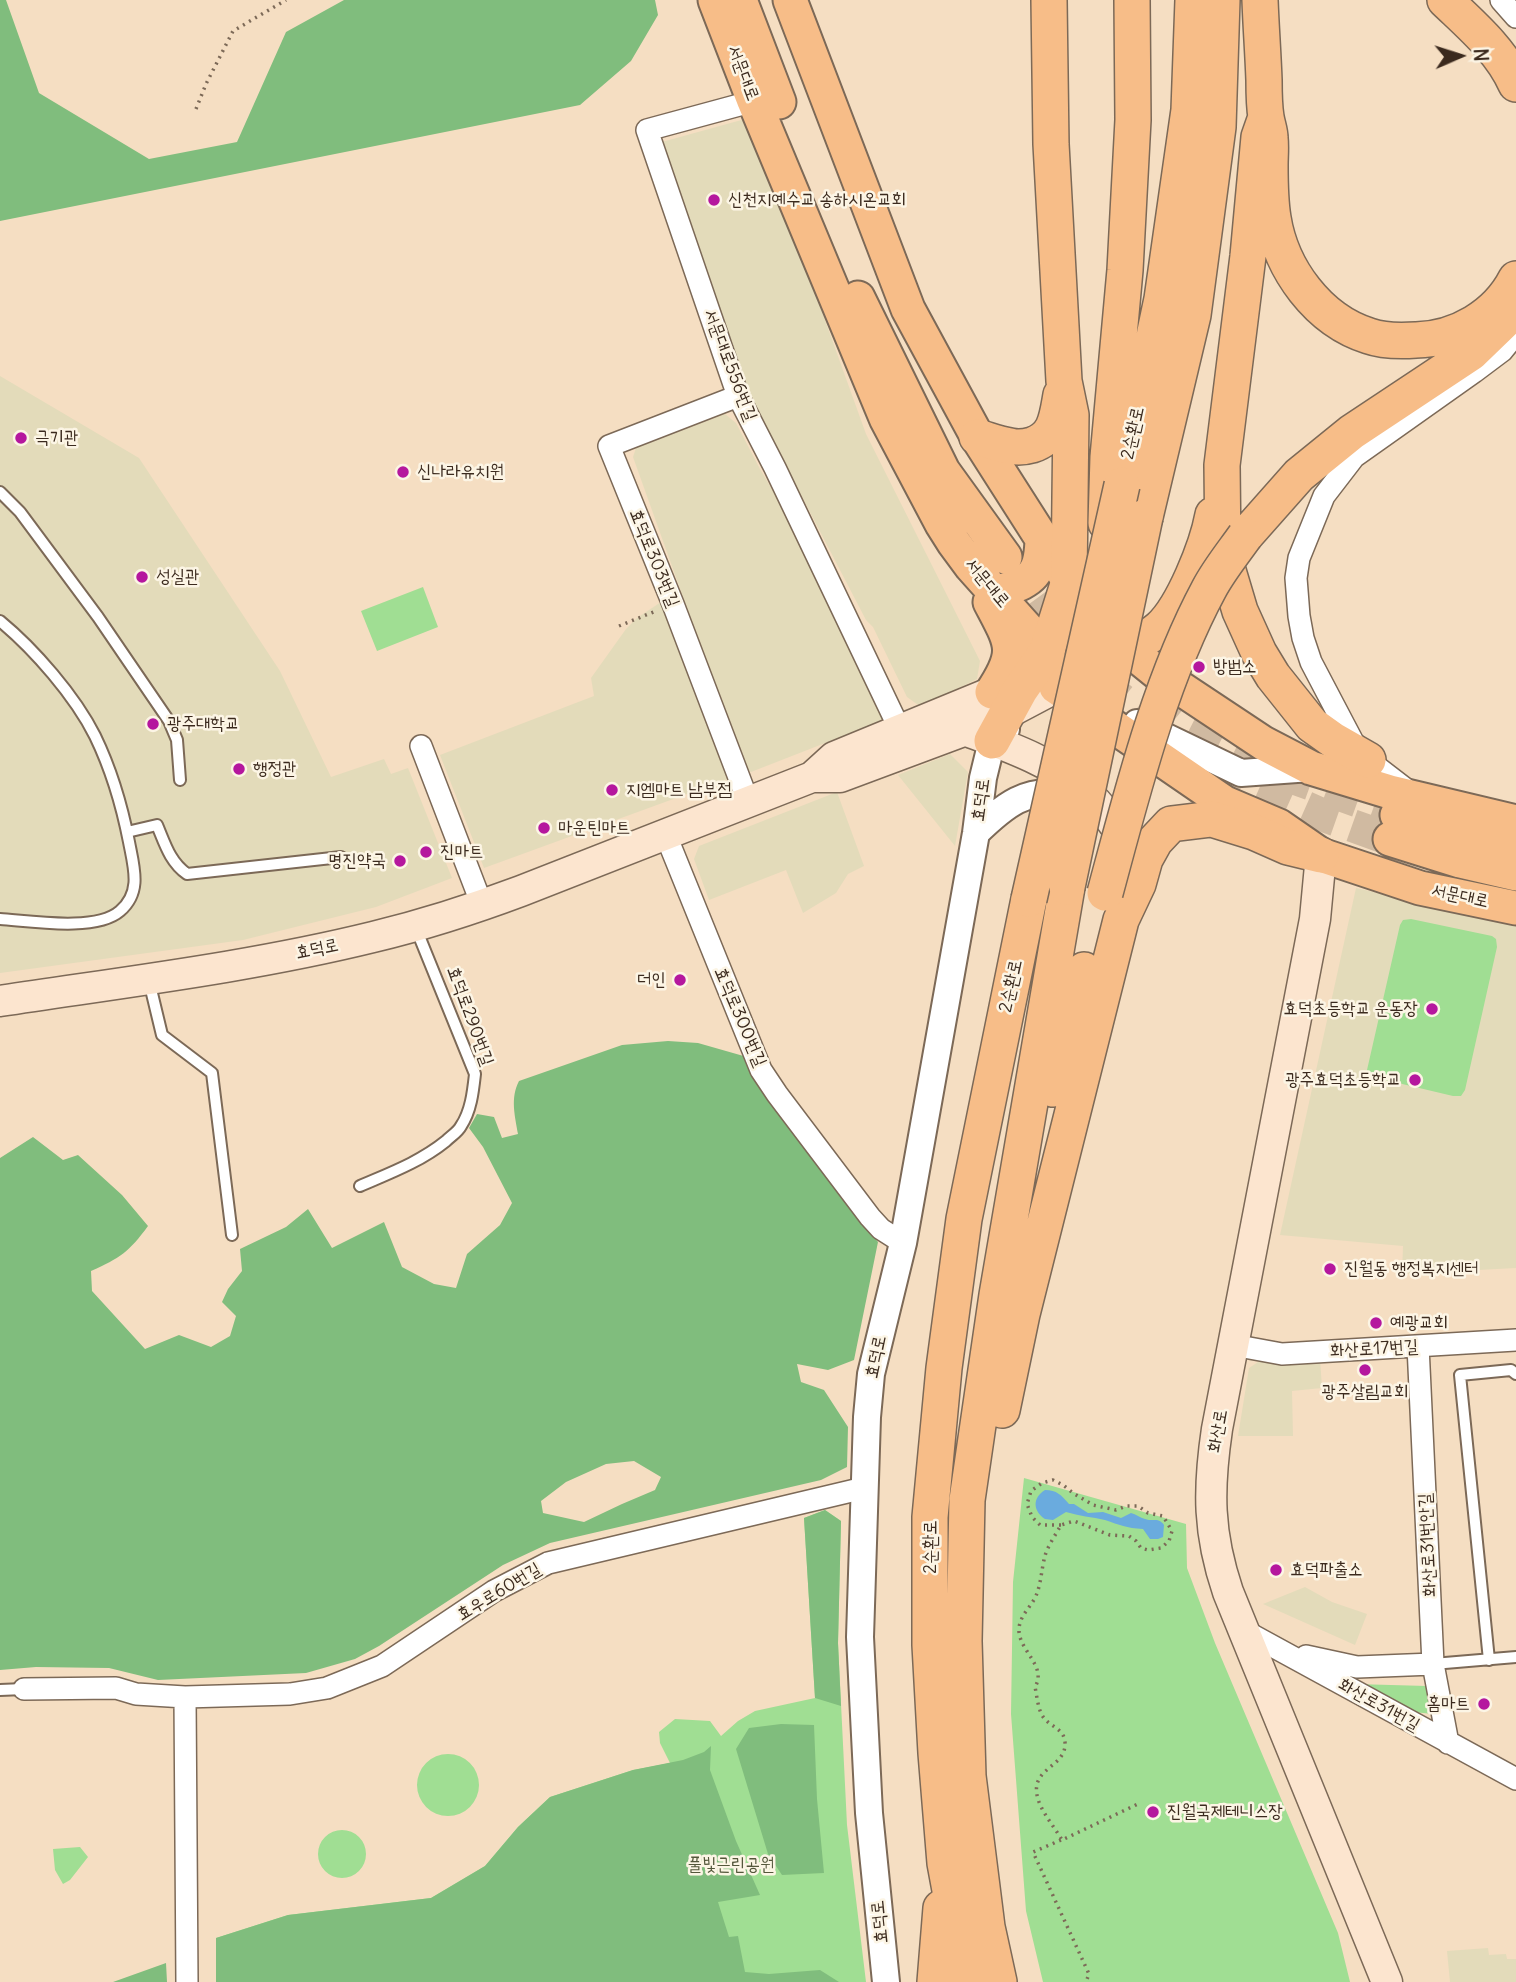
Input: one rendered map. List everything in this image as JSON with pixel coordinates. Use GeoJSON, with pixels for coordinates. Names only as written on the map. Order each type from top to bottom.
{"type":"FeatureCollection","features":[{"type":"Feature","properties":{"kind":"highway"},"geometry":{"type":"LineString","coordinates":[[996,713],[1047,651],[1069,581],[1071,415],[1064,381],[1051,144],[1048,0]]}},
{"type":"Feature","properties":{"kind":"highway"},"geometry":{"type":"LineString","coordinates":[[1115,471],[1133,120],[1132,0]]}},
{"type":"Feature","properties":{"kind":"highway","name":"2순환로"},"geometry":{"type":"LineString","coordinates":[[967,1982],[945,1863],[930,1645],[930,1517],[944,1368],[964,1219],[1029,899],[1105,561],[1115,471],[1162,299],[1189,110],[1193,0]]}},
{"type":"Feature","properties":{"kind":"highway","name":"2순환로"},"geometry":{"type":"LineString","coordinates":[[999,1982],[987,1927],[968,1776],[964,1642],[967,1500],[997,1295],[1067,887],[1145,517],[1193,315],[1218,127],[1223,0]]}},
{"type":"Feature","properties":{"kind":"highway"},"geometry":{"type":"LineString","coordinates":[[1260,0],[1266,117],[1271,139],[1270,184],[1273,220],[1290,268],[1307,294],[1325,312],[1349,328],[1370,337],[1428,340],[1451,335],[1472,325],[1510,290],[1516,279]]}},
{"type":"Feature","properties":{"kind":"highway"},"geometry":{"type":"LineString","coordinates":[[1445,0],[1487,40],[1516,84]]}},
{"type":"Feature","properties":{"kind":"highway"},"geometry":{"type":"LineString","coordinates":[[1467,0],[1492,23],[1516,54]]}},
{"type":"Feature","properties":{"kind":"highway"},"geometry":{"type":"LineString","coordinates":[[1128,649],[1160,628],[1176,606],[1195,572],[1210,532],[1222,465],[1248,256],[1259,137],[1266,117]]}},
{"type":"Feature","properties":{"kind":"highway"},"geometry":{"type":"LineString","coordinates":[[964,1642],[998,1429],[1113,907],[1131,797],[1187,633],[1210,586],[1245,536],[1299,475],[1352,432],[1471,353],[1516,306]]}},
{"type":"Feature","properties":{"kind":"highway"},"geometry":{"type":"LineString","coordinates":[[977,437],[1023,448],[1042,442],[1055,426],[1064,381]]}},
{"type":"Feature","properties":{"kind":"highway"},"geometry":{"type":"LineString","coordinates":[[1222,465],[1223,554],[1240,611],[1259,653],[1273,676],[1312,725],[1368,760]]}},
{"type":"Feature","properties":{"kind":"highway"},"geometry":{"type":"LineString","coordinates":[[997,1295],[1113,907],[1138,884],[1144,859],[1155,841],[1171,824],[1212,819],[1254,832],[1287,848],[1321,855]]}},
{"type":"Feature","properties":{"kind":"highway"},"geometry":{"type":"LineString","coordinates":[[934,1982],[945,1863]]}},
{"type":"Feature","properties":{"kind":"main road","name":"서문대로"},"geometry":{"type":"LineString","coordinates":[[715,0],[754,101],[886,418],[942,524],[971,566],[1047,651],[1056,687],[1225,803],[1279,826],[1321,855],[1420,888],[1516,908]]}},
{"type":"Feature","properties":{"kind":"main road","name":"서문대로"},"geometry":{"type":"LineString","coordinates":[[740,0],[818,209],[874,333],[943,471],[1023,546],[1069,581],[1128,649],[1158,674],[1263,743],[1311,768],[1390,792],[1401,817],[1461,861],[1516,874]]}},
{"type":"Feature","properties":{"kind":"main road","name":"서문대로"},"geometry":{"type":"LineString","coordinates":[[765,0],[827,161],[915,363],[972,469],[1023,546]]}},
{"type":"Feature","properties":{"kind":"main road","name":"서문대로"},"geometry":{"type":"LineString","coordinates":[[790,0],[908,309],[977,437],[1023,546]]}},
{"type":"Feature","properties":{"kind":"main road"},"geometry":{"type":"LineString","coordinates":[[995,594],[1017,586],[1033,575],[1038,567],[1041,555],[1023,546]]}},
{"type":"Feature","properties":{"kind":"main road"},"geometry":{"type":"LineString","coordinates":[[971,566],[1007,635],[1010,655],[996,713]]}},
{"type":"Feature","properties":{"kind":"main road"},"geometry":{"type":"LineString","coordinates":[[1056,687],[1128,649]]}},
{"type":"Feature","properties":{"kind":"main road","name":"효덕로"},"geometry":{"type":"LineString","coordinates":[[0,1001],[149,980],[360,940],[415,926],[482,905],[812,777],[840,777],[1056,687],[1158,674]]}},
{"type":"Feature","properties":{"kind":"main road"},"geometry":{"type":"LineString","coordinates":[[931,718],[996,713],[1050,766],[1078,785],[1100,805],[1128,844],[1130,865],[1113,907]]}},
{"type":"Feature","properties":{"kind":"main road","name":"효덕로"},"geometry":{"type":"LineString","coordinates":[[812,777],[834,757],[931,718],[996,713]]}},
{"type":"Feature","properties":{"kind":"main road","name":"서문대로"},"geometry":{"type":"LineString","coordinates":[[1401,817],[1516,822]]}},
{"type":"Feature","properties":{"kind":"main road","name":"서문대로"},"geometry":{"type":"LineString","coordinates":[[1401,817],[1516,849]]}},
{"type":"Feature","properties":{"kind":"main road","name":"화산로"},"geometry":{"type":"LineString","coordinates":[[1321,855],[1315,919],[1212,1460],[1211,1506],[1215,1550],[1220,1570],[1387,1982]]}},
{"type":"Feature","properties":{"kind":"street"},"geometry":{"type":"LineString","coordinates":[[1501,0],[1516,17]]}},
{"type":"Feature","properties":{"kind":"street","name":"서문대로556번길"},"geometry":{"type":"LineString","coordinates":[[754,101],[647,130],[738,396],[900,730]]}},
{"type":"Feature","properties":{"kind":"street"},"geometry":{"type":"LineString","coordinates":[[1401,817],[1368,760],[1353,742],[1311,662],[1299,616],[1296,578],[1299,558],[1324,496],[1354,457],[1502,351],[1516,334]]}},
{"type":"Feature","properties":{"kind":"street","name":"효덕로303번길"},"geometry":{"type":"LineString","coordinates":[[738,396],[609,446],[748,801]]}},
{"type":"Feature","properties":{"kind":"street"},"geometry":{"type":"LineString","coordinates":[[996,713],[1056,687],[1241,773],[1311,768]]}},
{"type":"Feature","properties":{"kind":"street","name":"효덕로"},"geometry":{"type":"LineString","coordinates":[[886,1982],[869,1814],[860,1637],[864,1488],[871,1374],[903,1243],[996,713]]}},
{"type":"Feature","properties":{"kind":"street"},"geometry":{"type":"LineString","coordinates":[[421,746],[482,905]]}},
{"type":"Feature","properties":{"kind":"street"},"geometry":{"type":"LineString","coordinates":[[976,833],[1003,808],[1024,796],[1041,793],[1065,794],[1100,805]]}},
{"type":"Feature","properties":{"kind":"street","name":"효덕로300번길"},"geometry":{"type":"LineString","coordinates":[[665,833],[761,1070],[870,1217],[881,1229],[903,1243]]}},
{"type":"Feature","properties":{"kind":"street","name":"화산로17번길"},"geometry":{"type":"LineString","coordinates":[[1233,1345],[1282,1354],[1516,1340]]}},
{"type":"Feature","properties":{"kind":"street","name":"화산로31번안길"},"geometry":{"type":"LineString","coordinates":[[1418,1346],[1433,1664],[1448,1743]]}},
{"type":"Feature","properties":{"kind":"street","name":"효우로60번길"},"geometry":{"type":"LineString","coordinates":[[24,1689],[116,1688],[136,1693],[186,1697],[290,1694],[327,1688],[382,1666],[494,1591],[548,1563],[864,1488]]}},
{"type":"Feature","properties":{"kind":"street","name":"화산로31번길"},"geometry":{"type":"LineString","coordinates":[[1243,1630],[1516,1779]]}},
{"type":"Feature","properties":{"kind":"street"},"geometry":{"type":"LineString","coordinates":[[1277,1649],[1357,1667],[1433,1664]]}},
{"type":"Feature","properties":{"kind":"street"},"geometry":{"type":"LineString","coordinates":[[186,1697],[187,1982]]}},
{"type":"Feature","properties":{"kind":"lane"},"geometry":{"type":"LineString","coordinates":[[0,493],[20,512],[98,617],[169,721],[177,740],[180,780]]}},
{"type":"Feature","properties":{"kind":"lane"},"geometry":{"type":"LineString","coordinates":[[0,621],[43,662],[94,735],[123,812],[135,871],[133,897],[118,913],[105,920],[65,924],[0,919]]}},
{"type":"Feature","properties":{"kind":"lane"},"geometry":{"type":"LineString","coordinates":[[127,832],[157,825],[170,857],[177,867],[187,874],[341,857]]}},
{"type":"Feature","properties":{"kind":"lane","name":"효덕로290번길"},"geometry":{"type":"LineString","coordinates":[[360,1186],[414,1163],[460,1129],[468,1114],[473,1092],[475,1074],[415,926]]}},
{"type":"Feature","properties":{"kind":"lane"},"geometry":{"type":"LineString","coordinates":[[149,980],[162,1035],[212,1073],[232,1235]]}},
{"type":"Feature","properties":{"kind":"lane"},"geometry":{"type":"LineString","coordinates":[[1489,1660],[1461,1375],[1511,1370],[1516,1374]]}},
{"type":"Feature","properties":{"kind":"lane"},"geometry":{"type":"LineString","coordinates":[[1433,1664],[1516,1657]]}},
{"type":"Feature","properties":{"kind":"lane"},"geometry":{"type":"LineString","coordinates":[[0,1689],[24,1689]]}},
{"type":"Feature","properties":{"kind":"path"},"geometry":{"type":"LineString","coordinates":[[196,108],[233,31],[286,0]]}},
{"type":"Feature","properties":{"kind":"path"},"geometry":{"type":"LineString","coordinates":[[619,626],[673,604]]}},
{"type":"Feature","properties":{"kind":"path"},"geometry":{"type":"LineString","coordinates":[[1060,1525],[1040,1525],[1032,1517],[1027,1504],[1031,1491],[1042,1483],[1053,1480],[1093,1505],[1105,1508],[1116,1510],[1126,1506],[1138,1506],[1148,1513],[1163,1516],[1172,1531],[1169,1541],[1161,1548],[1148,1550],[1141,1548],[1129,1536],[1110,1535],[1074,1521],[1060,1525],[1044,1557],[1040,1587],[1019,1625],[1023,1646],[1039,1672],[1035,1687],[1042,1717],[1062,1732],[1066,1743],[1060,1758],[1039,1776],[1036,1790],[1039,1802],[1062,1839]]}},
{"type":"Feature","properties":{"kind":"path"},"geometry":{"type":"LineString","coordinates":[[1086,1982],[1089,1974],[1033,1852],[1140,1803]]}},
{"type":"Feature","properties":{"kind":"shaded area"},"geometry":{"type":"Polygon","coordinates":[[[745,119],[812,284],[866,434],[980,661],[977,679],[921,707],[907,697],[873,627],[866,620],[749,395],[662,142],[745,119]]]}},
{"type":"Feature","properties":{"kind":"shaded area","name":"광주대학교"},"geometry":{"type":"Polygon","coordinates":[[[0,376],[139,458],[280,671],[331,777],[384,759],[391,774],[408,768],[452,878],[376,907],[243,940],[0,973],[0,376]]]}},
{"type":"Feature","properties":{"kind":"shaded area"},"geometry":{"type":"Polygon","coordinates":[[[725,414],[736,423],[798,533],[884,720],[751,772],[743,765],[633,457],[636,448],[725,414]]]}},
{"type":"Feature","properties":{"kind":"shaded area"},"geometry":{"type":"Polygon","coordinates":[[[664,600],[731,778],[484,868],[440,755],[594,696],[591,678],[626,629],[664,600]]]}},
{"type":"Feature","properties":{"kind":"shaded area"},"geometry":{"type":"Polygon","coordinates":[[[950,754],[968,772],[955,846],[898,775],[950,754]]]}},
{"type":"Feature","properties":{"kind":"shaded area"},"geometry":{"type":"Polygon","coordinates":[[[837,792],[864,866],[848,874],[836,893],[803,913],[786,870],[709,900],[694,859],[699,846],[837,792]]]}},
{"type":"Feature","properties":{"kind":"shaded area","name":"광주효덕초등학교"},"geometry":{"type":"Polygon","coordinates":[[[1356,888],[1516,924],[1516,1268],[1402,1274],[1403,1246],[1280,1235],[1356,888]]]}},
{"type":"Feature","properties":{"kind":"shaded area"},"geometry":{"type":"Polygon","coordinates":[[[1264,1358],[1320,1358],[1322,1388],[1292,1391],[1293,1436],[1238,1436],[1249,1368],[1264,1358]]]}},
{"type":"Feature","properties":{"kind":"shaded area"},"geometry":{"type":"Polygon","coordinates":[[[1305,1587],[1332,1602],[1367,1614],[1355,1645],[1263,1604],[1305,1587]]]}},
{"type":"Feature","properties":{"kind":"shaded area"},"geometry":{"type":"Polygon","coordinates":[[[1488,1948],[1489,1955],[1506,1954],[1507,1959],[1516,1959],[1516,1982],[1450,1982],[1447,1951],[1488,1948]]]}},
{"type":"Feature","properties":{"kind":"green space"},"geometry":{"type":"Polygon","coordinates":[[[0,0],[6,0],[39,93],[149,159],[237,142],[286,32],[344,0],[655,0],[658,15],[631,61],[580,105],[0,221],[0,0]]]}},
{"type":"Feature","properties":{"kind":"green space"},"geometry":{"type":"Polygon","coordinates":[[[423,587],[438,627],[377,651],[361,611],[423,587]]]}},
{"type":"Feature","properties":{"kind":"green space","name":"효덕초등학교 운동장"},"geometry":{"type":"Polygon","coordinates":[[[1411,919],[1496,939],[1497,947],[1465,1090],[1461,1096],[1377,1078],[1371,1076],[1367,1070],[1400,925],[1403,920],[1411,919]]]}},
{"type":"Feature","properties":{"kind":"green space"},"geometry":{"type":"Polygon","coordinates":[[[668,1041],[698,1043],[747,1057],[761,1090],[878,1242],[854,1360],[828,1370],[797,1364],[801,1382],[824,1390],[848,1427],[847,1467],[821,1480],[550,1543],[503,1565],[355,1659],[306,1673],[158,1680],[109,1668],[36,1667],[0,1670],[0,1158],[33,1137],[63,1160],[78,1155],[122,1195],[148,1226],[123,1253],[91,1271],[92,1291],[145,1349],[179,1335],[211,1347],[230,1336],[236,1316],[222,1302],[242,1271],[240,1249],[286,1227],[308,1209],[332,1248],[384,1222],[402,1267],[434,1284],[456,1288],[467,1254],[500,1225],[512,1203],[483,1147],[469,1128],[477,1114],[494,1117],[502,1138],[518,1134],[514,1100],[519,1081],[622,1045],[668,1041]],[[634,1461],[606,1464],[566,1482],[541,1501],[543,1513],[584,1522],[655,1490],[661,1477],[634,1461]]]}},
{"type":"Feature","properties":{"kind":"green space","name":"진월국제테니스장"},"geometry":{"type":"Polygon","coordinates":[[[1024,1478],[1186,1524],[1187,1568],[1215,1643],[1338,1933],[1350,1982],[1043,1982],[1026,1911],[1011,1714],[1013,1582],[1024,1478]]]}},
{"type":"Feature","properties":{"kind":"green space","name":"풀빛근린공원"},"geometry":{"type":"Polygon","coordinates":[[[825,1510],[841,1521],[838,1643],[847,1825],[866,1982],[216,1982],[216,1938],[288,1915],[431,1898],[485,1866],[518,1827],[550,1797],[633,1770],[670,1763],[660,1743],[659,1732],[675,1719],[710,1721],[721,1736],[755,1711],[815,1698],[804,1518],[825,1510]]]}},
{"type":"Feature","properties":{"kind":"green space"},"geometry":{"type":"Polygon","coordinates":[[[825,1510],[841,1521],[838,1643],[841,1706],[815,1698],[804,1518],[825,1510]]]}},
{"type":"Feature","properties":{"kind":"green space"},"geometry":{"type":"Polygon","coordinates":[[[1355,1684],[1427,1686],[1432,1714],[1414,1712],[1355,1684]]]}},
{"type":"Feature","properties":{"kind":"green space"},"geometry":{"type":"Polygon","coordinates":[[[781,1724],[814,1725],[824,1873],[782,1875],[768,1854],[736,1749],[749,1728],[781,1724]]]}},
{"type":"Feature","properties":{"kind":"green space","name":"풀빛근린공원"},"geometry":{"type":"Polygon","coordinates":[[[711,1746],[710,1770],[736,1841],[760,1895],[718,1902],[729,1937],[738,1936],[745,1972],[769,1974],[820,1970],[839,1982],[216,1982],[216,1938],[288,1915],[431,1898],[485,1866],[518,1827],[550,1797],[633,1770],[683,1760],[704,1752],[711,1746]]]}},
{"type":"Feature","properties":{"kind":"green space"},"geometry":{"type":"Polygon","coordinates":[[[448,1754],[460,1756],[470,1763],[477,1773],[477,1797],[470,1807],[460,1814],[448,1816],[436,1814],[426,1807],[419,1797],[417,1785],[419,1773],[426,1763],[436,1756],[448,1754]]]}},
{"type":"Feature","properties":{"kind":"green space"},"geometry":{"type":"Polygon","coordinates":[[[342,1830],[359,1837],[366,1854],[359,1871],[342,1878],[325,1871],[318,1854],[325,1837],[342,1830]]]}},
{"type":"Feature","properties":{"kind":"green space"},"geometry":{"type":"Polygon","coordinates":[[[80,1847],[88,1857],[70,1880],[63,1884],[55,1870],[53,1849],[80,1847]]]}},
{"type":"Feature","properties":{"kind":"green space"},"geometry":{"type":"Polygon","coordinates":[[[166,1963],[167,1982],[113,1982],[166,1963]]]}},
{"type":"Feature","properties":{"kind":"water"},"geometry":{"type":"Polygon","coordinates":[[[1045,1490],[1056,1492],[1069,1504],[1074,1504],[1088,1513],[1103,1512],[1121,1518],[1131,1513],[1148,1520],[1160,1521],[1164,1525],[1163,1537],[1150,1539],[1143,1529],[1066,1512],[1053,1520],[1045,1519],[1036,1508],[1036,1501],[1045,1490]]]}},
{"type":"Feature","properties":{"kind":"tunnel"},"geometry":{"type":"LineString","coordinates":[[1006,559],[1067,642],[1105,686],[1169,738]]}},
{"type":"Feature","properties":{"kind":"tunnel"},"geometry":{"type":"LineString","coordinates":[[1152,695],[1186,723],[1294,778],[1397,815]]}},
{"type":"Feature","properties":{"kind":"tunnel"},"geometry":{"type":"LineString","coordinates":[[1214,767],[1325,816],[1390,839]]}},
{"type":"Feature","properties":{"kind":"place","name":"신천지예수교 송하시온교회"},"geometry":{"type":"Point","coordinates":[714,200]}},
{"type":"Feature","properties":{"kind":"place","name":"극기관"},"geometry":{"type":"Point","coordinates":[21,438]}},
{"type":"Feature","properties":{"kind":"place","name":"신나라유치원"},"geometry":{"type":"Point","coordinates":[403,472]}},
{"type":"Feature","properties":{"kind":"place","name":"성실관"},"geometry":{"type":"Point","coordinates":[142,577]}},
{"type":"Feature","properties":{"kind":"place","name":"방범소"},"geometry":{"type":"Point","coordinates":[1199,667]}},
{"type":"Feature","properties":{"kind":"place","name":"광주대학교"},"geometry":{"type":"Point","coordinates":[153,724]}},
{"type":"Feature","properties":{"kind":"place","name":"행정관"},"geometry":{"type":"Point","coordinates":[239,769]}},
{"type":"Feature","properties":{"kind":"place","name":"지엠마트 남부점"},"geometry":{"type":"Point","coordinates":[612,790]}},
{"type":"Feature","properties":{"kind":"place","name":"마운틴마트"},"geometry":{"type":"Point","coordinates":[544,828]}},
{"type":"Feature","properties":{"kind":"place","name":"진마트"},"geometry":{"type":"Point","coordinates":[426,852]}},
{"type":"Feature","properties":{"kind":"place","name":"명진약국"},"geometry":{"type":"Point","coordinates":[400,861]}},
{"type":"Feature","properties":{"kind":"place","name":"더인"},"geometry":{"type":"Point","coordinates":[680,980]}},
{"type":"Feature","properties":{"kind":"place","name":"효덕초등학교 운동장"},"geometry":{"type":"Point","coordinates":[1432,1009]}},
{"type":"Feature","properties":{"kind":"place","name":"광주효덕초등학교"},"geometry":{"type":"Point","coordinates":[1415,1080]}},
{"type":"Feature","properties":{"kind":"place","name":"진월동 행정복지센터"},"geometry":{"type":"Point","coordinates":[1330,1269]}},
{"type":"Feature","properties":{"kind":"place","name":"예광교회"},"geometry":{"type":"Point","coordinates":[1376,1323]}},
{"type":"Feature","properties":{"kind":"place","name":"광주살림교회"},"geometry":{"type":"Point","coordinates":[1365,1370]}},
{"type":"Feature","properties":{"kind":"place","name":"효덕파출소"},"geometry":{"type":"Point","coordinates":[1276,1570]}},
{"type":"Feature","properties":{"kind":"place","name":"홈마트"},"geometry":{"type":"Point","coordinates":[1484,1704]}},
{"type":"Feature","properties":{"kind":"place","name":"진월국제테니스장"},"geometry":{"type":"Point","coordinates":[1153,1812]}}]}
